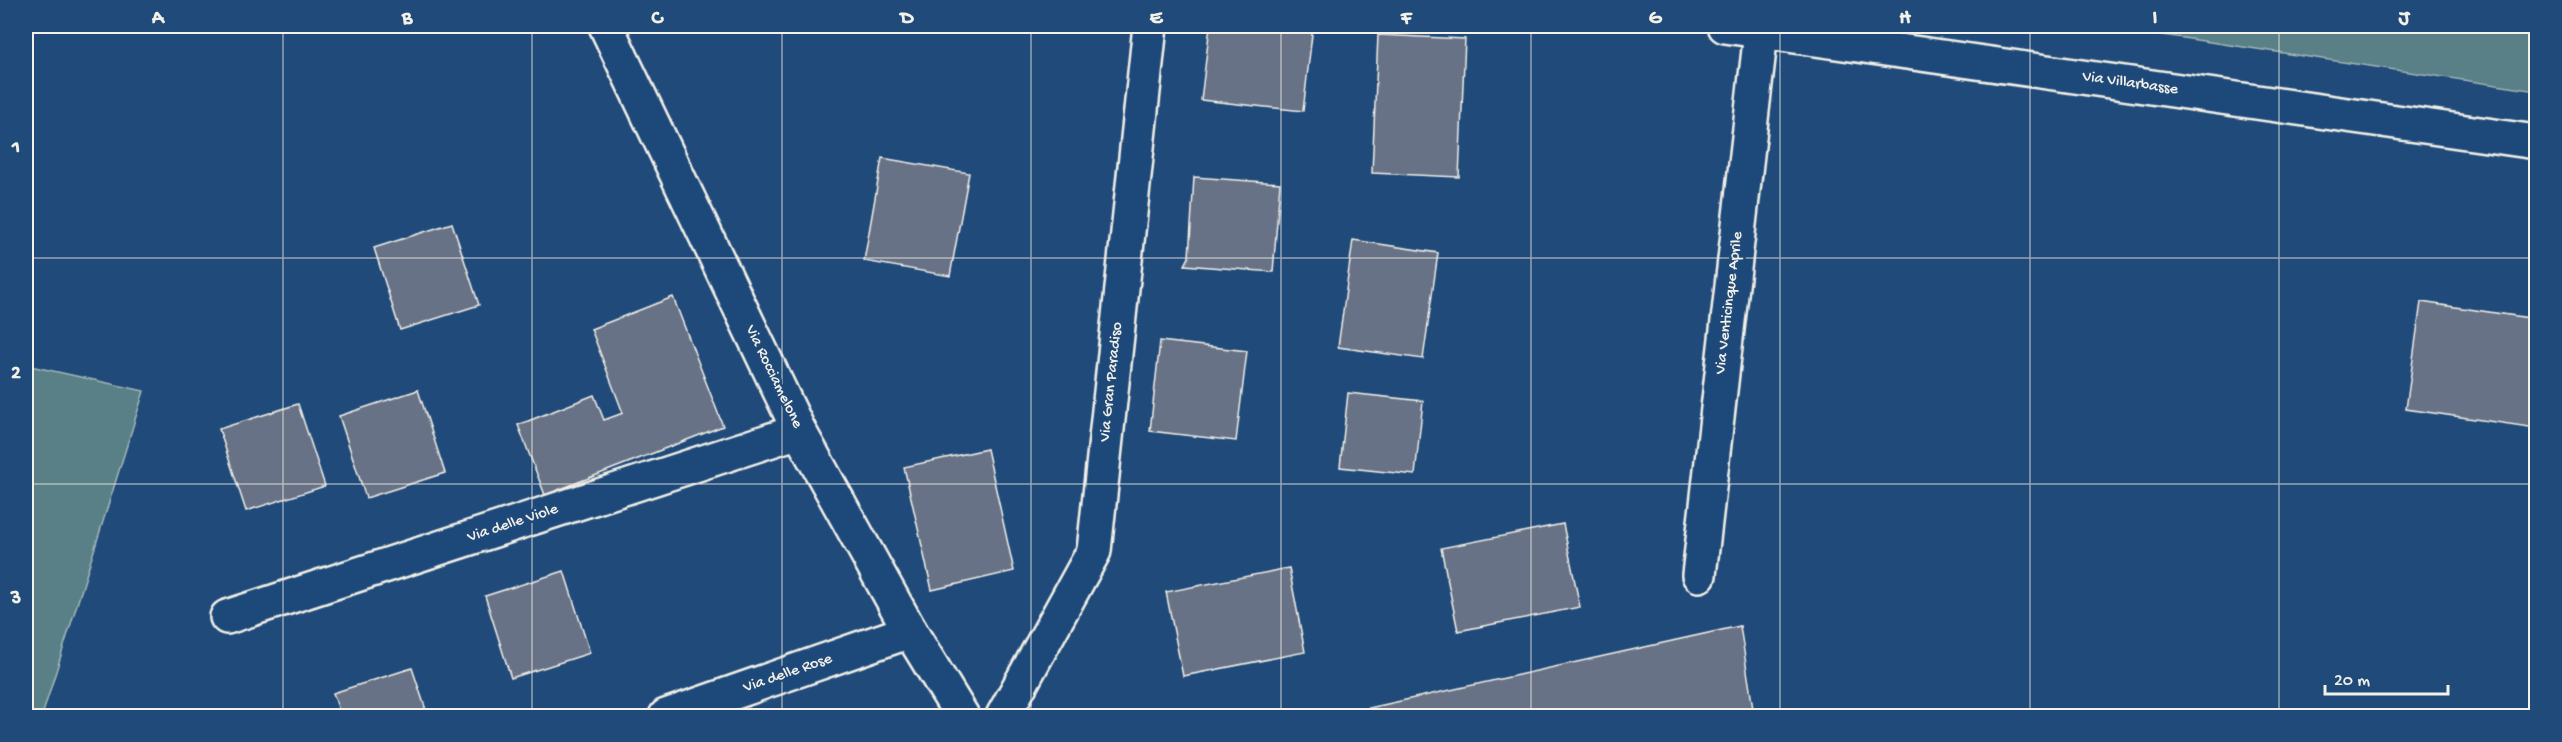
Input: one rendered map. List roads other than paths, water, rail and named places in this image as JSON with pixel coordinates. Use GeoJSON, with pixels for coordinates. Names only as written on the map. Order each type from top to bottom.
{"type":"FeatureCollection","features":[{"type":"Feature","properties":{"kind":"street","name":"Via Rocciamelone"},"geometry":{"type":"LineString","coordinates":[[606,26],[799,431],[910,632],[962,717]]}},
{"type":"Feature","properties":{"kind":"street","name":"Via Gran Paradiso"},"geometry":{"type":"LineString","coordinates":[[1003,717],[1094,551],[1150,26]]}},
{"type":"Feature","properties":{"kind":"street","name":"Via Villarbasse"},"geometry":{"type":"LineString","coordinates":[[1725,26],[2536,142]]}},
{"type":"Feature","properties":{"kind":"street","name":"Via Venticinque Aprile"},"geometry":{"type":"LineString","coordinates":[[1699,575],[1761,32]]}},
{"type":"Feature","properties":{"kind":"street","name":"Via delle Viole"},"geometry":{"type":"LineString","coordinates":[[227,617],[799,431]]}},
{"type":"Feature","properties":{"kind":"street","name":"Via delle Rose"},"geometry":{"type":"LineString","coordinates":[[666,717],[910,632]]}}]}
